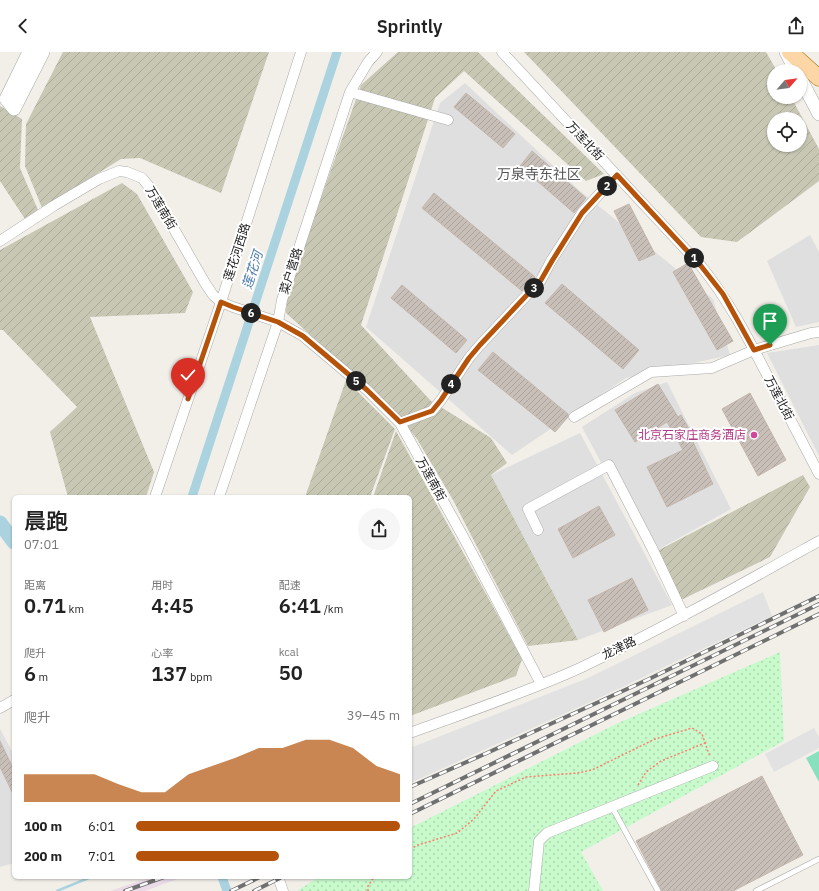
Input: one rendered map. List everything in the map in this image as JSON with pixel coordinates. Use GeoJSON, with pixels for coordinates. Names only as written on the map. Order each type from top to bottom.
{"type":"FeatureCollection","features":[{"type":"Feature","properties":{"kind":"main road"},"geometry":{"type":"LineString","coordinates":[[790,52],[819,76]]}},
{"type":"Feature","properties":{"kind":"main road"},"geometry":{"type":"LineString","coordinates":[[807,52],[819,76]]}},
{"type":"Feature","properties":{"kind":"street"},"geometry":{"type":"LineString","coordinates":[[29,52],[6,99],[14,109],[43,52]]}},
{"type":"Feature","properties":{"kind":"street","name":"莲花河西路"},"geometry":{"type":"LineString","coordinates":[[156,495],[221,302],[301,52]]}},
{"type":"Feature","properties":{"kind":"street","name":"菜户营路"},"geometry":{"type":"LineString","coordinates":[[220,495],[274,321],[350,92],[368,62],[377,52]]}},
{"type":"Feature","properties":{"kind":"street","name":"万莲北街"},"geometry":{"type":"LineString","coordinates":[[502,52],[712,279],[723,294],[754,350],[819,474]]}},
{"type":"Feature","properties":{"kind":"street"},"geometry":{"type":"LineString","coordinates":[[786,52],[792,64]]}},
{"type":"Feature","properties":{"kind":"street"},"geometry":{"type":"LineString","coordinates":[[807,91],[819,114]]}},
{"type":"Feature","properties":{"kind":"street"},"geometry":{"type":"LineString","coordinates":[[350,92],[448,120]]}},
{"type":"Feature","properties":{"kind":"street","name":"万莲南街"},"geometry":{"type":"LineString","coordinates":[[0,241],[99,179],[119,171],[127,172],[142,178],[151,189],[213,295],[221,302],[274,321],[303,336],[367,390],[400,422],[466,542],[541,684]]}},
{"type":"Feature","properties":{"kind":"street"},"geometry":{"type":"LineString","coordinates":[[400,422],[432,411],[469,358],[541,280],[582,213],[617,175]]}},
{"type":"Feature","properties":{"kind":"street"},"geometry":{"type":"LineString","coordinates":[[574,417],[651,372],[712,368],[754,350],[819,332]]}},
{"type":"Feature","properties":{"kind":"street"},"geometry":{"type":"LineString","coordinates":[[538,530],[528,509],[609,465],[652,548],[684,616]]}},
{"type":"Feature","properties":{"kind":"street","name":"龙津路"},"geometry":{"type":"LineString","coordinates":[[412,732],[580,668],[684,616],[819,541]]}},
{"type":"Feature","properties":{"kind":"street"},"geometry":{"type":"LineString","coordinates":[[0,708],[12,701]]}},
{"type":"Feature","properties":{"kind":"street"},"geometry":{"type":"LineString","coordinates":[[534,891],[539,841],[547,833],[713,766]]}},
{"type":"Feature","properties":{"kind":"street"},"geometry":{"type":"LineString","coordinates":[[279,879],[283,891]]}},
{"type":"Feature","properties":{"kind":"lane"},"geometry":{"type":"LineString","coordinates":[[612,807],[658,891]]}},
{"type":"Feature","properties":{"kind":"lane"},"geometry":{"type":"LineString","coordinates":[[756,891],[819,859]]}},
{"type":"Feature","properties":{"kind":"path"},"geometry":{"type":"LineString","coordinates":[[412,848],[457,833],[474,819],[496,791],[526,777],[592,770],[655,739],[692,728],[702,734],[713,766]]}},
{"type":"Feature","properties":{"kind":"path"},"geometry":{"type":"LineString","coordinates":[[632,799],[646,772],[661,761],[705,743]]}},
{"type":"Feature","properties":{"kind":"path"},"geometry":{"type":"LineString","coordinates":[[368,891],[368,886],[373,879]]}},
{"type":"Feature","properties":{"kind":"shaded area"},"geometry":{"type":"Polygon","coordinates":[[[63,52],[269,52],[221,193],[140,158],[121,159],[42,208],[25,166],[26,124],[63,52]]]}},
{"type":"Feature","properties":{"kind":"shaded area"},"geometry":{"type":"Polygon","coordinates":[[[398,52],[478,52],[604,174],[586,181],[464,71],[435,98],[361,325],[431,401],[491,438],[507,463],[491,475],[578,640],[528,646],[453,500],[417,439],[393,409],[286,313],[287,294],[361,85],[398,52]]]}},
{"type":"Feature","properties":{"kind":"shaded area"},"geometry":{"type":"Polygon","coordinates":[[[524,52],[766,52],[773,64],[767,64],[767,104],[795,104],[799,112],[767,112],[767,152],[807,152],[807,127],[819,149],[819,181],[737,242],[701,237],[524,52]]]}},
{"type":"Feature","properties":{"kind":"shaded area"},"geometry":{"type":"Polygon","coordinates":[[[465,83],[579,190],[713,299],[730,355],[626,378],[512,455],[366,327],[440,103],[465,83]]]}},
{"type":"Feature","properties":{"kind":"shaded area"},"geometry":{"type":"Polygon","coordinates":[[[0,106],[22,119],[20,168],[38,210],[25,219],[0,181],[0,106]]]}},
{"type":"Feature","properties":{"kind":"shaded area"},"geometry":{"type":"Polygon","coordinates":[[[122,183],[137,194],[193,292],[185,313],[90,317],[154,472],[147,495],[67,495],[50,432],[77,407],[3,330],[0,330],[0,250],[122,183]]]}},
{"type":"Feature","properties":{"kind":"shaded area"},"geometry":{"type":"Polygon","coordinates":[[[810,235],[819,252],[819,322],[796,327],[767,261],[810,235]]]}},
{"type":"Feature","properties":{"kind":"shaded area"},"geometry":{"type":"Polygon","coordinates":[[[819,345],[819,456],[767,353],[819,345]]]}},
{"type":"Feature","properties":{"kind":"shaded area"},"geometry":{"type":"Polygon","coordinates":[[[346,380],[395,429],[371,495],[306,495],[346,380]]]}},
{"type":"Feature","properties":{"kind":"shaded area"},"geometry":{"type":"Polygon","coordinates":[[[667,382],[731,509],[650,554],[582,427],[635,393],[667,382]]]}},
{"type":"Feature","properties":{"kind":"shaded area"},"geometry":{"type":"Polygon","coordinates":[[[396,431],[522,659],[516,676],[412,715],[412,495],[374,495],[396,431]]]}},
{"type":"Feature","properties":{"kind":"shaded area"},"geometry":{"type":"Polygon","coordinates":[[[580,433],[672,605],[578,640],[491,475],[580,433]]]}},
{"type":"Feature","properties":{"kind":"shaded area"},"geometry":{"type":"Polygon","coordinates":[[[803,475],[810,487],[770,557],[681,600],[657,551],[803,475]]]}},
{"type":"Feature","properties":{"kind":"shaded area"},"geometry":{"type":"Polygon","coordinates":[[[763,592],[772,616],[597,699],[412,782],[412,747],[588,678],[763,592]]]}},
{"type":"Feature","properties":{"kind":"shaded area"},"geometry":{"type":"Polygon","coordinates":[[[814,728],[819,737],[819,748],[774,772],[765,754],[814,728]]]}},
{"type":"Feature","properties":{"kind":"shaded area"},"geometry":{"type":"Polygon","coordinates":[[[0,729],[12,751],[12,864],[0,867],[0,729]]]}},
{"type":"Feature","properties":{"kind":"shaded area"},"geometry":{"type":"Polygon","coordinates":[[[145,879],[178,879],[145,891],[110,891],[145,879]]]}},
{"type":"Feature","properties":{"kind":"green space"},"geometry":{"type":"Polygon","coordinates":[[[780,652],[784,741],[581,852],[603,891],[297,891],[316,879],[412,879],[412,827],[616,724],[780,652]]]}},
{"type":"Feature","properties":{"kind":"green space"},"geometry":{"type":"Polygon","coordinates":[[[819,751],[819,782],[806,758],[819,751]]]}},
{"type":"Feature","properties":{"kind":"building"},"geometry":{"type":"Polygon","coordinates":[[[466,93],[515,134],[503,148],[454,107],[466,93]]]}},
{"type":"Feature","properties":{"kind":"building"},"geometry":{"type":"Polygon","coordinates":[[[532,151],[586,198],[574,213],[520,166],[532,151]]]}},
{"type":"Feature","properties":{"kind":"building"},"geometry":{"type":"Polygon","coordinates":[[[434,193],[535,277],[522,291],[422,208],[434,193]]]}},
{"type":"Feature","properties":{"kind":"building"},"geometry":{"type":"Polygon","coordinates":[[[629,204],[655,254],[639,261],[614,211],[629,204]]]}},
{"type":"Feature","properties":{"kind":"building"},"geometry":{"type":"Polygon","coordinates":[[[688,263],[733,341],[717,350],[673,272],[688,263]]]}},
{"type":"Feature","properties":{"kind":"building"},"geometry":{"type":"Polygon","coordinates":[[[562,284],[639,350],[623,369],[545,303],[562,284]]]}},
{"type":"Feature","properties":{"kind":"building"},"geometry":{"type":"Polygon","coordinates":[[[402,285],[467,340],[456,353],[391,298],[402,285]]]}},
{"type":"Feature","properties":{"kind":"building"},"geometry":{"type":"Polygon","coordinates":[[[493,352],[568,414],[568,417],[555,432],[478,370],[493,352]]]}},
{"type":"Feature","properties":{"kind":"building"},"geometry":{"type":"Polygon","coordinates":[[[658,384],[678,417],[681,415],[696,441],[693,442],[713,484],[667,507],[647,467],[683,450],[667,422],[635,442],[615,410],[658,384]]]}},
{"type":"Feature","properties":{"kind":"building","name":"北京石家庄商务酒店"},"geometry":{"type":"Polygon","coordinates":[[[750,393],[786,460],[758,476],[722,409],[750,393]]]}},
{"type":"Feature","properties":{"kind":"building"},"geometry":{"type":"Polygon","coordinates":[[[599,506],[615,535],[573,558],[558,529],[599,506]]]}},
{"type":"Feature","properties":{"kind":"building"},"geometry":{"type":"Polygon","coordinates":[[[632,578],[648,610],[604,632],[588,600],[632,578]]]}},
{"type":"Feature","properties":{"kind":"building"},"geometry":{"type":"Polygon","coordinates":[[[0,741],[12,766],[12,792],[0,767],[0,741]]]}},
{"type":"Feature","properties":{"kind":"building"},"geometry":{"type":"Polygon","coordinates":[[[762,776],[803,855],[733,891],[662,891],[636,841],[762,776]]]}},
{"type":"Feature","properties":{"kind":"waterway","name":"莲花河"},"geometry":{"type":"LineString","coordinates":[[193,495],[337,52]]}},
{"type":"Feature","properties":{"kind":"waterway"},"geometry":{"type":"LineString","coordinates":[[0,523],[12,539]]}},
{"type":"Feature","properties":{"kind":"waterway"},"geometry":{"type":"LineString","coordinates":[[57,891],[86,879]]}},
{"type":"Feature","properties":{"kind":"waterway","name":"莲花河"},"geometry":{"type":"LineString","coordinates":[[223,879],[227,891]]}},
{"type":"Feature","properties":{"kind":"railway"},"geometry":{"type":"LineString","coordinates":[[412,786],[649,679],[819,596]]}},
{"type":"Feature","properties":{"kind":"railway"},"geometry":{"type":"LineString","coordinates":[[412,803],[819,604]]}},
{"type":"Feature","properties":{"kind":"railway"},"geometry":{"type":"LineString","coordinates":[[412,813],[819,614]]}},
{"type":"Feature","properties":{"kind":"railway"},"geometry":{"type":"LineString","coordinates":[[125,891],[158,879]]}},
{"type":"Feature","properties":{"kind":"railway"},"geometry":{"type":"LineString","coordinates":[[231,891],[256,879]]}},
{"type":"Feature","properties":{"kind":"railway"},"geometry":{"type":"LineString","coordinates":[[254,891],[278,879]]}},
{"type":"Feature","properties":{"kind":"place","name":"北京石家庄商务酒店"},"geometry":{"type":"Point","coordinates":[754,435]}},
{"type":"Feature","properties":{"kind":"district","name":"万泉寺东社区"},"geometry":{"type":"Point","coordinates":[539,174]}},
{"type":"Feature","properties":{"kind":"route"},"geometry":{"type":"LineString","coordinates":[[188,399],[221,302],[278,322],[303,336],[367,390],[400,422],[432,411],[469,358],[541,280],[582,213],[617,175],[712,279],[723,294],[754,350],[770,345]]}}]}
